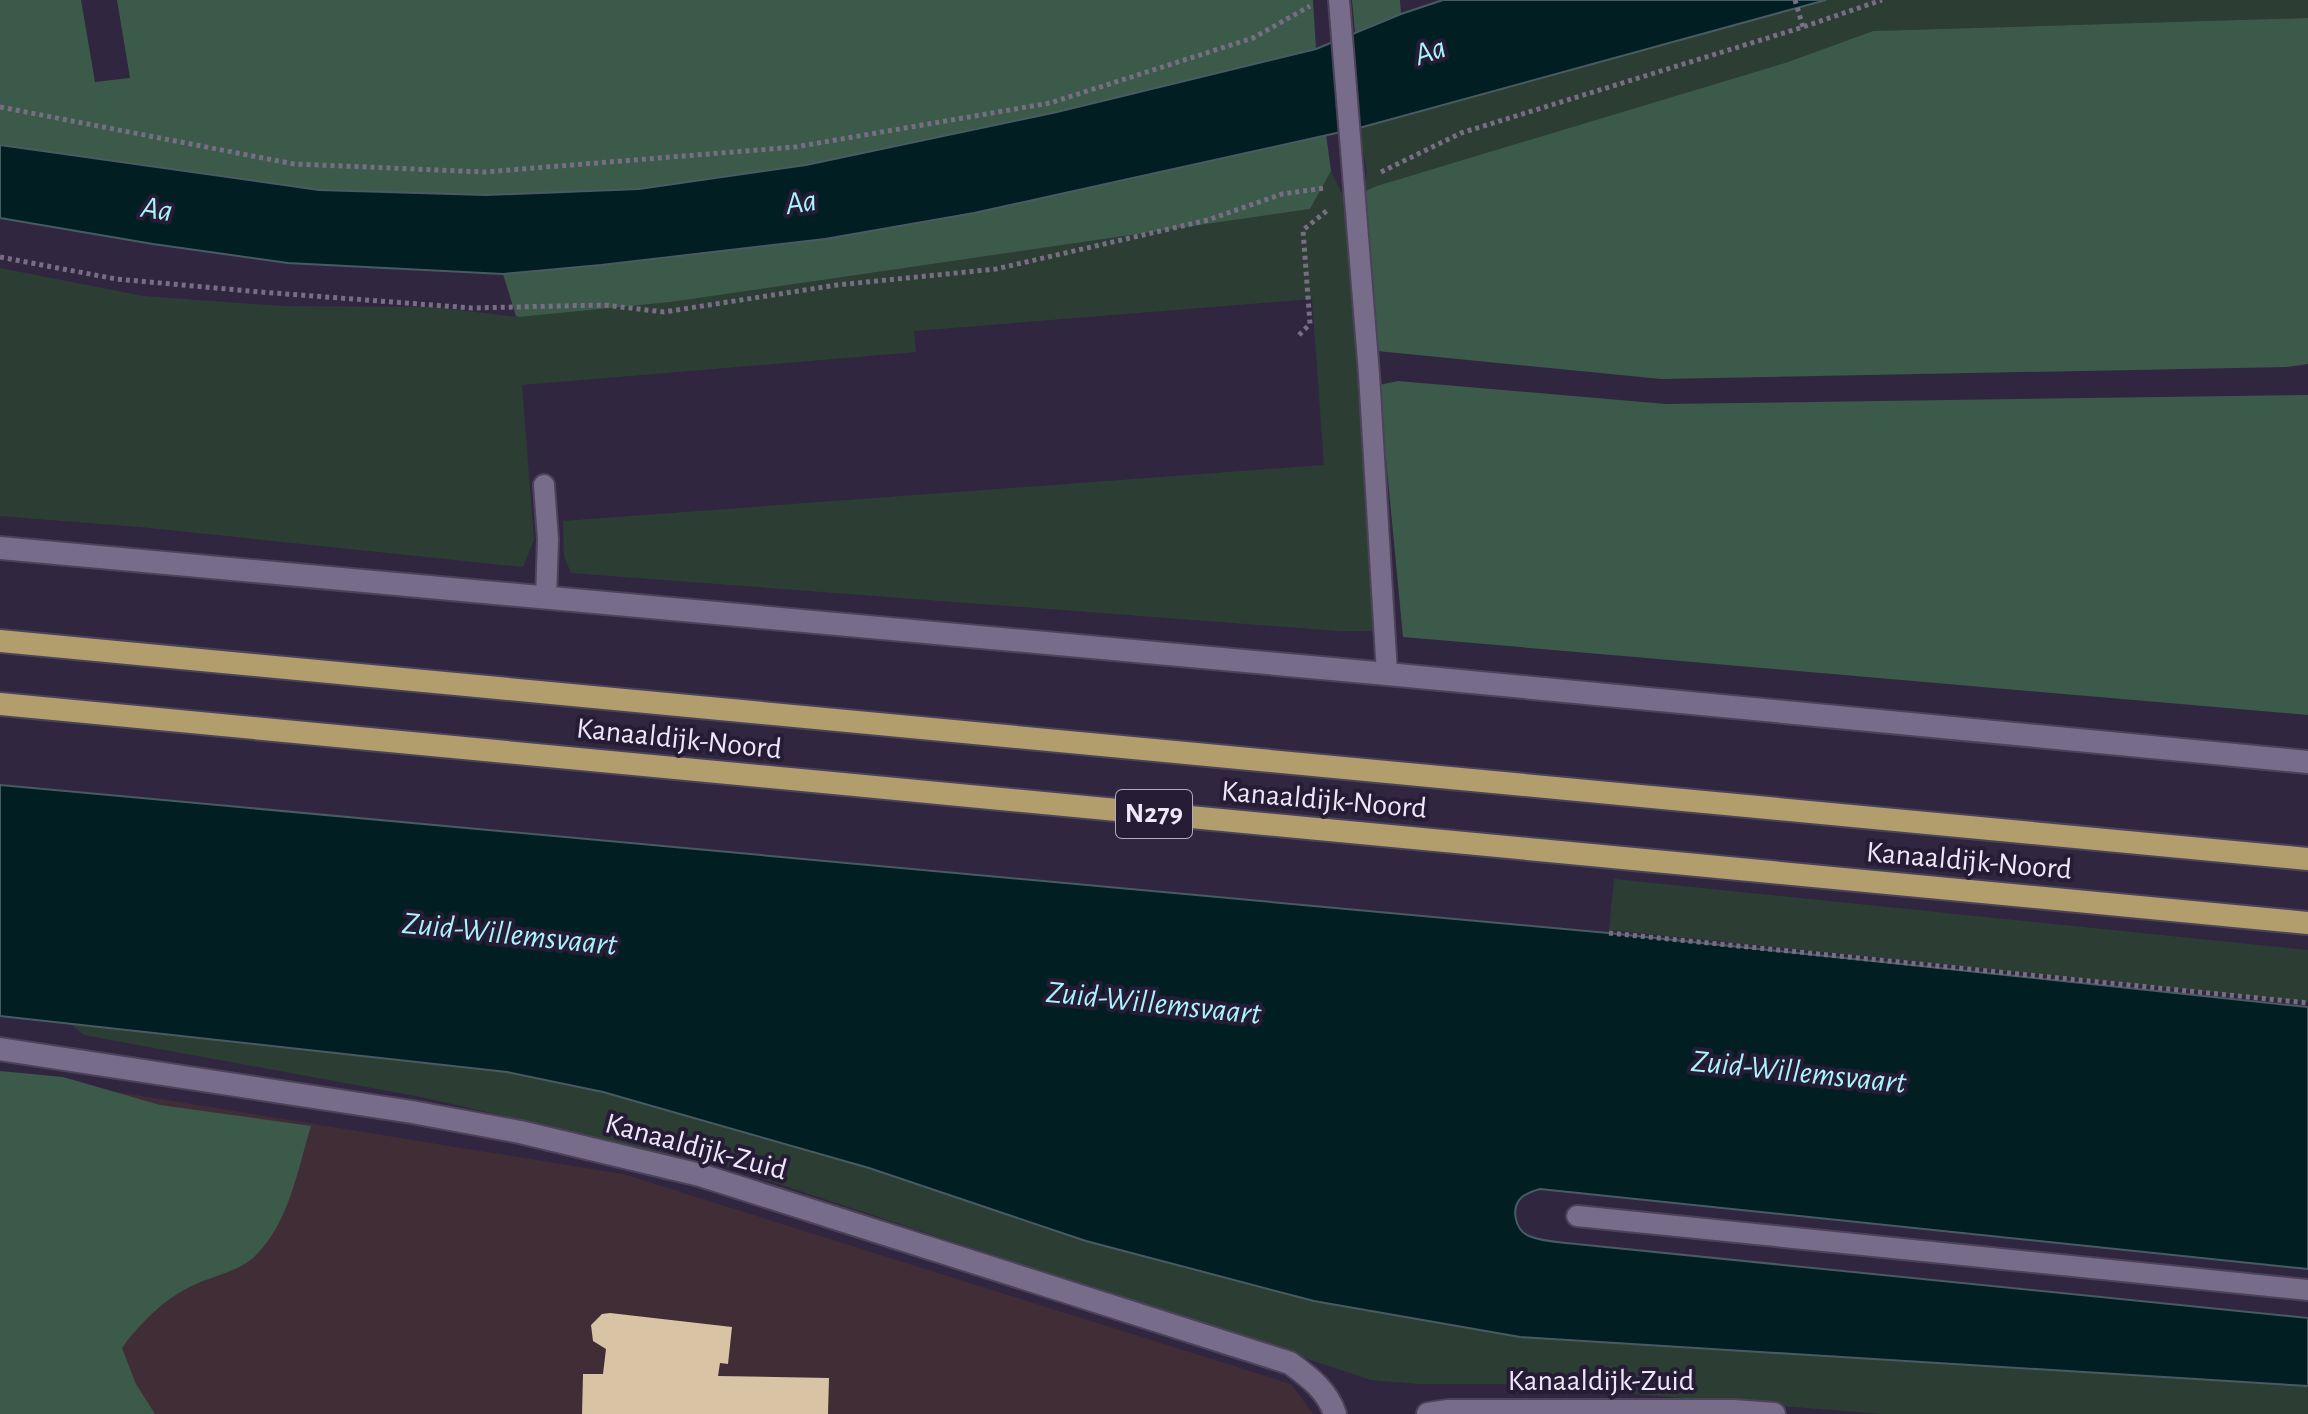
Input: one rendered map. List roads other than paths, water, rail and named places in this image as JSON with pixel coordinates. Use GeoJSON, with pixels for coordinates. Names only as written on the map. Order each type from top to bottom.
{"type":"FeatureCollection","features":[{"type":"Feature","properties":{"kind":"highway","name":"Kanaaldijk-Noord"},"geometry":{"type":"LineString","coordinates":[[0,641],[2308,859]]}},
{"type":"Feature","properties":{"kind":"highway","name":"Kanaaldijk-Noord"},"geometry":{"type":"LineString","coordinates":[[0,704],[2308,923]]}},
{"type":"Feature","properties":{"kind":"street"},"geometry":{"type":"LineString","coordinates":[[0,548],[1387,674],[2308,762]]}},
{"type":"Feature","properties":{"kind":"street","name":"Kanaaldijk-Zuid"},"geometry":{"type":"LineString","coordinates":[[0,1049],[412,1112],[520,1132],[700,1175],[1290,1363],[1314,1380],[1335,1414]]}},
{"type":"Feature","properties":{"kind":"street","name":"Kanaaldijk-Zuid"},"geometry":{"type":"LineString","coordinates":[[1428,1414],[1448,1411],[1733,1411],[1774,1414]]}},
{"type":"Feature","properties":{"kind":"lane"},"geometry":{"type":"LineString","coordinates":[[1339,0],[1387,674]]}},
{"type":"Feature","properties":{"kind":"lane"},"geometry":{"type":"LineString","coordinates":[[544,485],[548,539],[546,598]]}},
{"type":"Feature","properties":{"kind":"lane"},"geometry":{"type":"LineString","coordinates":[[1577,1216],[2308,1290]]}},
{"type":"Feature","properties":{"kind":"water","name":"Aa"},"geometry":{"type":"Polygon","coordinates":[[[1443,0],[1826,0],[1359,128],[974,213],[825,239],[503,274],[288,263],[0,218],[0,145],[319,190],[486,195],[639,189],[806,165],[1057,112],[1316,49],[1443,0]]]}},
{"type":"Feature","properties":{"kind":"water","name":"Zuid-Willemsvaart"},"geometry":{"type":"Polygon","coordinates":[[[0,785],[1608,933],[2308,1007],[2308,1269],[1540,1189],[1522,1197],[1515,1213],[1517,1224],[1524,1233],[1552,1242],[2308,1318],[2308,1386],[1520,1337],[1314,1301],[1086,1241],[869,1168],[603,1092],[507,1072],[0,1016],[0,785]]]}}]}
